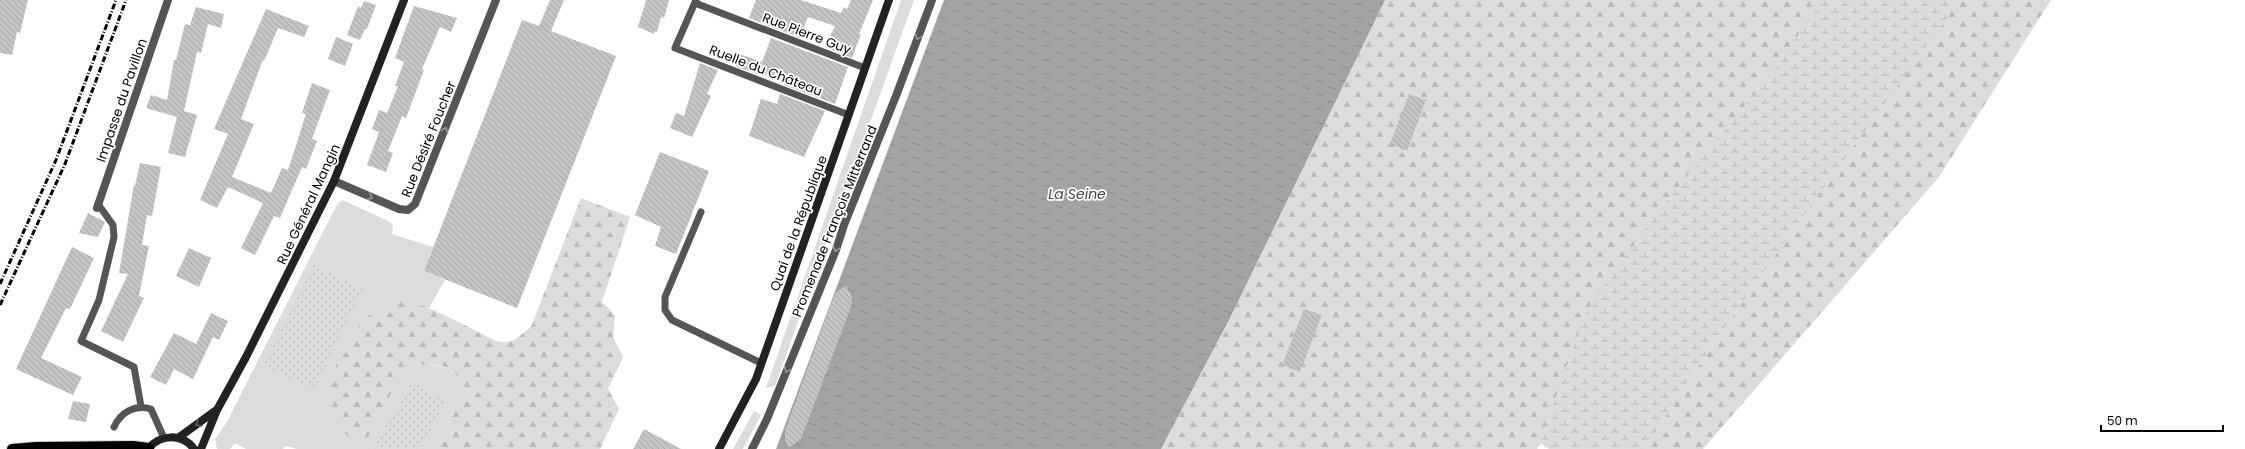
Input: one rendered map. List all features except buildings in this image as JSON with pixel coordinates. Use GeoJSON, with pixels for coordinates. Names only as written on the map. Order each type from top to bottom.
{"type":"FeatureCollection","features":[{"type":"Feature","properties":{"kind":"main road","name":"Rue Général Mangin"},"geometry":{"type":"LineString","coordinates":[[201,449],[217,410],[246,357],[334,181],[404,0]]}},
{"type":"Feature","properties":{"kind":"main road","name":"Quai de la République"},"geometry":{"type":"LineString","coordinates":[[719,449],[756,379],[889,0]]}},
{"type":"Feature","properties":{"kind":"main road","name":"Rue Général Mangin"},"geometry":{"type":"LineString","coordinates":[[178,438],[217,410]]}},
{"type":"Feature","properties":{"kind":"main road"},"geometry":{"type":"LineString","coordinates":[[12,449],[133,446],[149,448],[164,438],[178,438],[194,449]]}},
{"type":"Feature","properties":{"kind":"street","name":"Impasse du Pavillon"},"geometry":{"type":"LineString","coordinates":[[97,206],[168,0]]}},
{"type":"Feature","properties":{"kind":"street","name":"Rue Désiré Foucher"},"geometry":{"type":"LineString","coordinates":[[334,181],[399,210],[408,210],[415,204],[496,0]]}},
{"type":"Feature","properties":{"kind":"street","name":"Promenade François Mitterrand"},"geometry":{"type":"LineString","coordinates":[[752,449],[767,419],[836,250],[932,0]]}},
{"type":"Feature","properties":{"kind":"lane","name":"Rue Pierre Guy"},"geometry":{"type":"LineString","coordinates":[[696,2],[865,68]]}},
{"type":"Feature","properties":{"kind":"lane","name":"Ruelle du Château"},"geometry":{"type":"LineString","coordinates":[[696,2],[675,48],[849,115]]}},
{"type":"Feature","properties":{"kind":"lane"},"geometry":{"type":"LineString","coordinates":[[97,206],[113,225],[114,237],[99,300],[82,341],[134,367],[141,406]]}},
{"type":"Feature","properties":{"kind":"lane"},"geometry":{"type":"LineString","coordinates":[[701,212],[665,297],[665,310],[672,320],[761,363]]}},
{"type":"Feature","properties":{"kind":"lane"},"geometry":{"type":"LineString","coordinates":[[114,427],[118,418],[126,412],[141,406],[151,409],[164,438]]}},
{"type":"Feature","properties":{"kind":"green space"},"geometry":{"type":"Polygon","coordinates":[[[901,0],[914,0],[775,386],[766,388],[901,0]]]}},
{"type":"Feature","properties":{"kind":"green space"},"geometry":{"type":"Polygon","coordinates":[[[1385,0],[2051,0],[1939,177],[1703,449],[1646,449],[1677,397],[1787,238],[1541,443],[1537,449],[1161,449],[1230,318],[1385,0]]]}},
{"type":"Feature","properties":{"kind":"green space"},"geometry":{"type":"Polygon","coordinates":[[[1823,0],[1960,0],[1787,238],[1677,397],[1646,449],[1549,449],[1540,443],[1585,313],[1660,209],[1775,68],[1823,0]]]}},
{"type":"Feature","properties":{"kind":"green space"},"geometry":{"type":"Polygon","coordinates":[[[581,198],[630,217],[602,302],[615,315],[613,337],[623,357],[608,389],[619,409],[600,449],[430,449],[440,443],[452,414],[467,392],[458,376],[452,371],[447,368],[433,365],[415,365],[393,388],[385,408],[366,440],[352,440],[340,428],[333,418],[329,398],[331,380],[337,362],[346,344],[358,327],[371,314],[386,305],[401,301],[421,305],[434,310],[494,340],[505,342],[514,340],[531,327],[581,198]]]}},
{"type":"Feature","properties":{"kind":"green space"},"geometry":{"type":"Polygon","coordinates":[[[343,200],[390,222],[393,225],[392,234],[433,247],[424,271],[445,280],[429,308],[402,301],[341,355],[335,366],[330,391],[378,420],[393,387],[415,365],[441,366],[453,371],[458,376],[467,392],[452,414],[440,443],[431,449],[420,449],[447,402],[412,382],[372,449],[297,449],[286,446],[283,449],[246,449],[235,443],[230,449],[217,449],[215,439],[227,422],[338,203],[343,200]]]}},
{"type":"Feature","properties":{"kind":"green space"},"geometry":{"type":"Polygon","coordinates":[[[314,265],[363,289],[314,390],[264,366],[314,265]]]}},
{"type":"Feature","properties":{"kind":"green space"},"geometry":{"type":"Polygon","coordinates":[[[412,382],[447,402],[420,449],[372,449],[412,382]]]}},
{"type":"Feature","properties":{"kind":"green space"},"geometry":{"type":"Polygon","coordinates":[[[754,411],[761,415],[743,449],[733,449],[754,411]]]}},
{"type":"Feature","properties":{"kind":"water","name":"La Seine"},"geometry":{"type":"Polygon","coordinates":[[[944,0],[1385,0],[1230,318],[1161,449],[776,449],[944,0]]]}},
{"type":"Feature","properties":{"kind":"railway"},"geometry":{"type":"LineString","coordinates":[[0,284],[56,160],[116,0]]}},
{"type":"Feature","properties":{"kind":"railway"},"geometry":{"type":"LineString","coordinates":[[0,305],[65,164],[126,0]]}}]}
